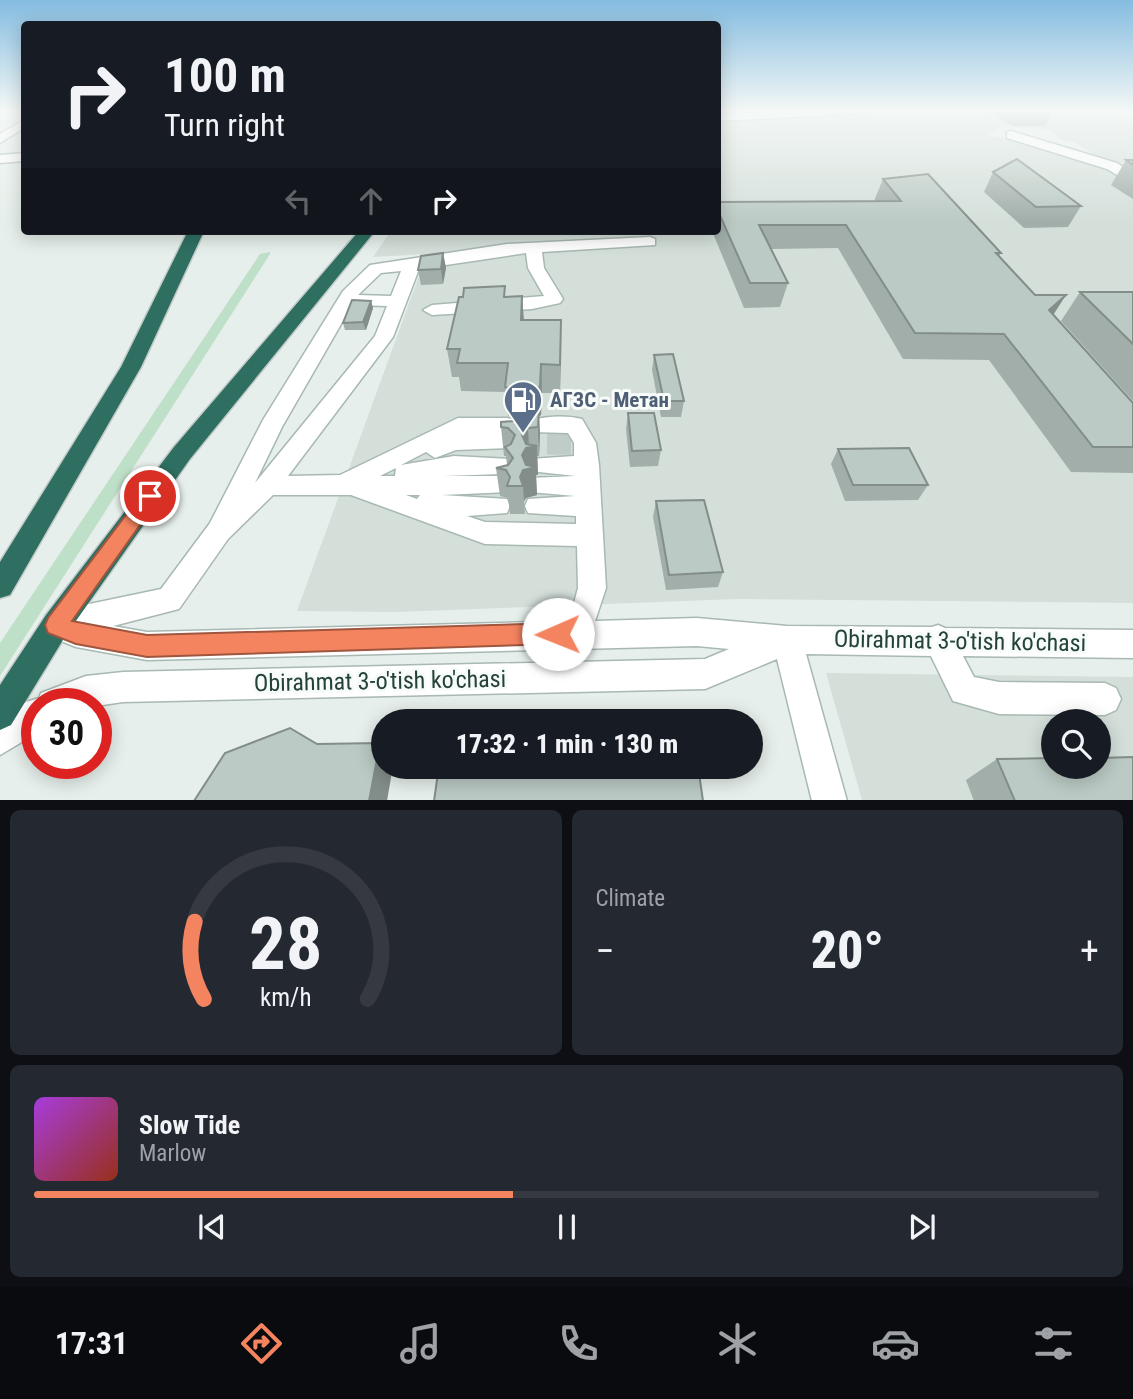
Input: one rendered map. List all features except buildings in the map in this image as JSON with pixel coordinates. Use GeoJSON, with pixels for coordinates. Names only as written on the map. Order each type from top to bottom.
{"type":"FeatureCollection","features":[{"type":"Feature","properties":{"kind":"highway"},"geometry":{"type":"LineString","coordinates":[[0,586],[131,367],[194,235]]}},
{"type":"Feature","properties":{"kind":"highway"},"geometry":{"type":"LineString","coordinates":[[0,714],[55,625],[182,453],[364,235]]}},
{"type":"Feature","properties":{"kind":"street"},"geometry":{"type":"LineString","coordinates":[[1051,147],[1112,166],[1133,180]]}},
{"type":"Feature","properties":{"kind":"street"},"geometry":{"type":"LineString","coordinates":[[0,159],[21,158]]}},
{"type":"Feature","properties":{"kind":"street"},"geometry":{"type":"LineString","coordinates":[[55,625],[169,600],[219,531],[271,426],[350,296],[376,268],[533,247],[650,242]]}},
{"type":"Feature","properties":{"kind":"street"},"geometry":{"type":"LineString","coordinates":[[432,310],[532,304],[554,299],[536,268],[533,247]]}},
{"type":"Feature","properties":{"kind":"street"},"geometry":{"type":"LineString","coordinates":[[219,531],[267,486],[384,337],[412,265]]}},
{"type":"Feature","properties":{"kind":"street"},"geometry":{"type":"LineString","coordinates":[[350,296],[399,296]]}},
{"type":"Feature","properties":{"kind":"street"},"geometry":{"type":"LineString","coordinates":[[530,634],[565,624],[585,611],[592,588],[585,443],[574,425],[540,426]]}},
{"type":"Feature","properties":{"kind":"street"},"geometry":{"type":"LineString","coordinates":[[344,483],[458,426],[503,465]]}},
{"type":"Feature","properties":{"kind":"street"},"geometry":{"type":"LineString","coordinates":[[267,486],[344,483],[454,465],[503,465]]}},
{"type":"Feature","properties":{"kind":"street"},"geometry":{"type":"LineString","coordinates":[[344,483],[448,506],[503,465]]}},
{"type":"Feature","properties":{"kind":"street"},"geometry":{"type":"LineString","coordinates":[[344,483],[485,533],[589,534]]}},
{"type":"Feature","properties":{"kind":"street"},"geometry":{"type":"LineString","coordinates":[[587,485],[538,486],[587,485]]}},
{"type":"Feature","properties":{"kind":"street","name":"Obirahmat 3-o'tish ko'chasi"},"geometry":{"type":"LineString","coordinates":[[55,625],[76,633],[147,646],[530,634],[697,632],[787,640],[938,639],[1133,644]]}},
{"type":"Feature","properties":{"kind":"street"},"geometry":{"type":"LineString","coordinates":[[938,639],[964,690],[999,698],[1104,699]]}},
{"type":"Feature","properties":{"kind":"street"},"geometry":{"type":"LineString","coordinates":[[787,640],[830,800]]}},
{"type":"Feature","properties":{"kind":"street","name":"Obirahmat 3-o'tish ko'chasi"},"geometry":{"type":"LineString","coordinates":[[112,688],[705,674],[787,640]]}},
{"type":"Feature","properties":{"kind":"street"},"geometry":{"type":"LineString","coordinates":[[0,739],[21,724]]}},
{"type":"Feature","properties":{"kind":"shaded area"},"geometry":{"type":"Polygon","coordinates":[[[721,147],[1041,147],[1114,170],[1133,183],[1133,603],[737,599],[396,612],[297,611],[427,254],[373,257],[388,235],[721,235],[721,147]]]}},
{"type":"Feature","properties":{"kind":"shaded area"},"geometry":{"type":"Polygon","coordinates":[[[1083,147],[1133,147],[1133,179],[1083,147]]]}},
{"type":"Feature","properties":{"kind":"shaded area"},"geometry":{"type":"Polygon","coordinates":[[[826,673],[1133,677],[1133,800],[862,800],[826,673]]]}},
{"type":"Feature","properties":{"kind":"green space"},"geometry":{"type":"Polygon","coordinates":[[[270,252],[0,676],[0,643],[260,254],[270,252]]]}},
{"type":"Feature","properties":{"kind":"tunnel"},"geometry":{"type":"LineString","coordinates":[[511,442],[585,443]]}},
{"type":"Feature","properties":{"kind":"place","name":"АГЗС - Метан"},"geometry":{"type":"Point","coordinates":[523,434]}},
{"type":"Feature","properties":{"kind":"route"},"geometry":{"type":"LineString","coordinates":[[150,496],[55,625],[76,633],[147,646],[558,634]]}}]}
